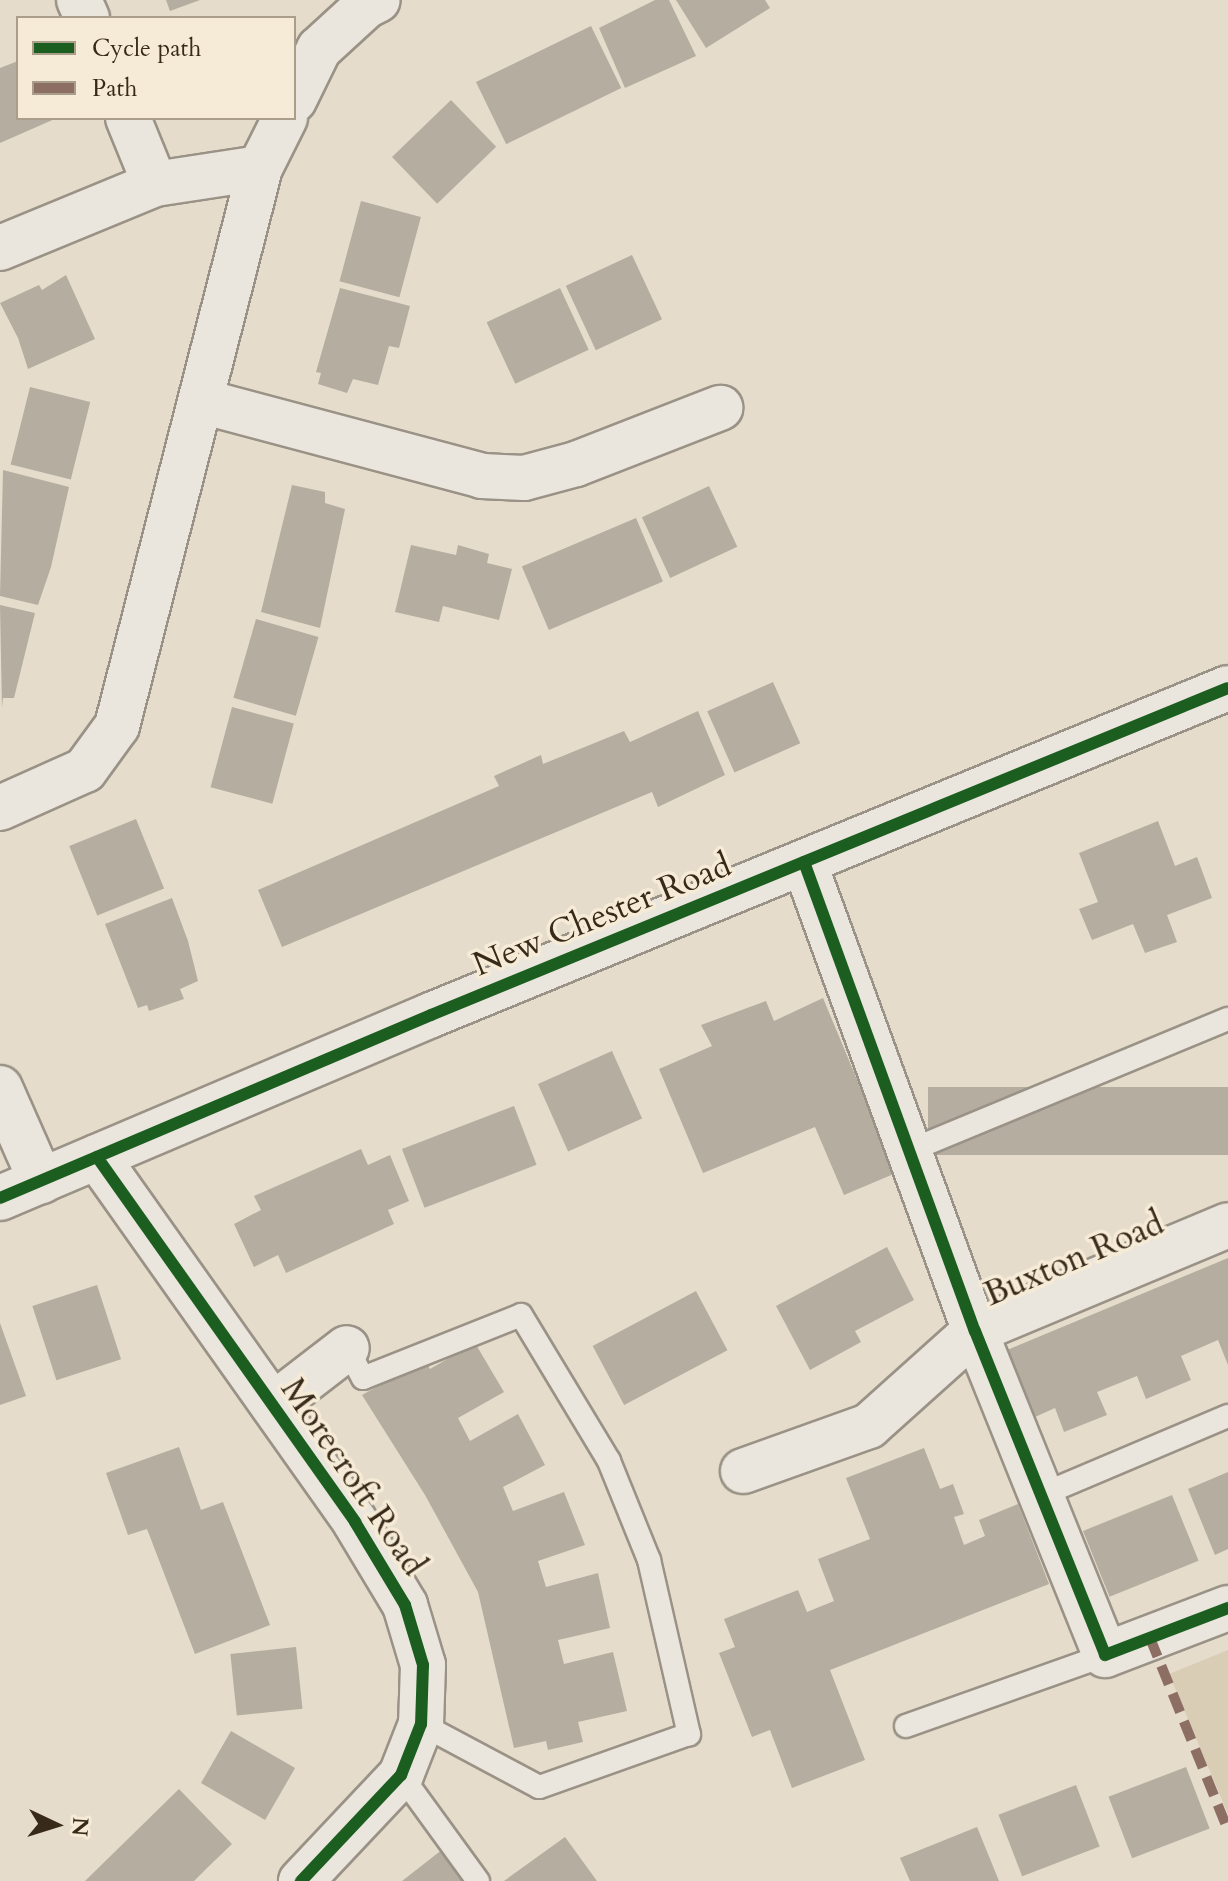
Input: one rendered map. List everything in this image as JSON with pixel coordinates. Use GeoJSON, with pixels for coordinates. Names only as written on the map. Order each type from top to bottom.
{"type":"FeatureCollection","features":[{"type":"Feature","properties":{"kind":"street"},"geometry":{"type":"LineString","coordinates":[[296,96],[319,49],[366,6],[378,0]]}},
{"type":"Feature","properties":{"kind":"street"},"geometry":{"type":"LineString","coordinates":[[129,120],[155,184]]}},
{"type":"Feature","properties":{"kind":"street"},"geometry":{"type":"LineString","coordinates":[[0,808],[85,770],[117,726],[260,168],[284,120]]}},
{"type":"Feature","properties":{"kind":"street"},"geometry":{"type":"LineString","coordinates":[[0,248],[155,184],[260,168]]}},
{"type":"Feature","properties":{"kind":"street"},"geometry":{"type":"LineString","coordinates":[[201,401],[482,476],[524,478],[576,464],[720,408]]}},
{"type":"Feature","properties":{"kind":"street","name":"New Chester Road"},"geometry":{"type":"LineString","coordinates":[[0,1198],[1228,688]]}},
{"type":"Feature","properties":{"kind":"street"},"geometry":{"type":"LineString","coordinates":[[804,862],[975,1331],[1105,1655],[1228,1608]]}},
{"type":"Feature","properties":{"kind":"street"},"geometry":{"type":"LineString","coordinates":[[0,1088],[41,1181]]}},
{"type":"Feature","properties":{"kind":"street","name":"Morecroft Road"},"geometry":{"type":"LineString","coordinates":[[97,1157],[355,1522],[405,1605],[423,1665],[421,1724],[401,1775],[301,1881]]}},
{"type":"Feature","properties":{"kind":"street","name":"Buxton Road"},"geometry":{"type":"LineString","coordinates":[[743,1471],[869,1426],[975,1331],[1228,1225]]}},
{"type":"Feature","properties":{"kind":"street","name":"Morecroft Road"},"geometry":{"type":"LineString","coordinates":[[273,1405],[347,1348]]}},
{"type":"Feature","properties":{"kind":"lane"},"geometry":{"type":"LineString","coordinates":[[909,1151],[1228,1019]]}},
{"type":"Feature","properties":{"kind":"lane"},"geometry":{"type":"LineString","coordinates":[[347,1348],[363,1378],[521,1315],[615,1475],[649,1560],[689,1734],[539,1787],[421,1724]]}},
{"type":"Feature","properties":{"kind":"lane"},"geometry":{"type":"LineString","coordinates":[[1041,1495],[1228,1416]]}},
{"type":"Feature","properties":{"kind":"lane"},"geometry":{"type":"LineString","coordinates":[[906,1726],[1105,1655]]}},
{"type":"Feature","properties":{"kind":"lane"},"geometry":{"type":"LineString","coordinates":[[401,1775],[478,1881]]}},
{"type":"Feature","properties":{"kind":"shaded area"},"geometry":{"type":"Polygon","coordinates":[[[1228,1650],[1228,1814],[1169,1674],[1228,1650]]]}},
{"type":"Feature","properties":{"kind":"building"},"geometry":{"type":"Polygon","coordinates":[[[166,0],[200,0],[170,11],[166,0]]]}},
{"type":"Feature","properties":{"kind":"building"},"geometry":{"type":"Polygon","coordinates":[[[655,0],[669,0],[696,56],[625,88],[599,28],[655,0]]]}},
{"type":"Feature","properties":{"kind":"building"},"geometry":{"type":"Polygon","coordinates":[[[676,0],[765,0],[770,8],[706,48],[676,0]]]}},
{"type":"Feature","properties":{"kind":"building"},"geometry":{"type":"Polygon","coordinates":[[[591,26],[621,88],[506,144],[476,82],[591,26]]]}},
{"type":"Feature","properties":{"kind":"building"},"geometry":{"type":"Polygon","coordinates":[[[16,62],[16,120],[52,120],[0,143],[0,68],[16,62]]]}},
{"type":"Feature","properties":{"kind":"building"},"geometry":{"type":"Polygon","coordinates":[[[451,100],[496,147],[437,204],[392,157],[451,100]]]}},
{"type":"Feature","properties":{"kind":"building"},"geometry":{"type":"Polygon","coordinates":[[[361,201],[421,217],[399,297],[340,281],[361,201]]]}},
{"type":"Feature","properties":{"kind":"building"},"geometry":{"type":"Polygon","coordinates":[[[632,255],[662,319],[596,350],[566,286],[632,255]]]}},
{"type":"Feature","properties":{"kind":"building"},"geometry":{"type":"Polygon","coordinates":[[[66,275],[95,339],[28,369],[18,338],[0,303],[39,285],[42,290],[66,275]]]}},
{"type":"Feature","properties":{"kind":"building"},"geometry":{"type":"Polygon","coordinates":[[[340,288],[410,306],[399,348],[389,346],[378,385],[353,379],[347,393],[318,384],[321,373],[316,372],[340,288]]]}},
{"type":"Feature","properties":{"kind":"building"},"geometry":{"type":"Polygon","coordinates":[[[560,288],[589,350],[515,384],[487,322],[560,288]]]}},
{"type":"Feature","properties":{"kind":"building"},"geometry":{"type":"Polygon","coordinates":[[[30,387],[90,402],[71,480],[11,465],[30,387]]]}},
{"type":"Feature","properties":{"kind":"building"},"geometry":{"type":"Polygon","coordinates":[[[3,470],[69,487],[51,567],[38,605],[0,596],[3,470]]]}},
{"type":"Feature","properties":{"kind":"building"},"geometry":{"type":"Polygon","coordinates":[[[292,485],[325,492],[325,503],[345,509],[320,628],[261,612],[292,485]]]}},
{"type":"Feature","properties":{"kind":"building"},"geometry":{"type":"Polygon","coordinates":[[[709,486],[737,547],[670,578],[642,517],[709,486]]]}},
{"type":"Feature","properties":{"kind":"building"},"geometry":{"type":"Polygon","coordinates":[[[636,518],[663,582],[549,630],[522,566],[636,518]]]}},
{"type":"Feature","properties":{"kind":"building"},"geometry":{"type":"Polygon","coordinates":[[[411,545],[456,555],[458,545],[489,554],[487,563],[512,569],[499,620],[443,606],[439,622],[395,612],[411,545]]]}},
{"type":"Feature","properties":{"kind":"building"},"geometry":{"type":"Polygon","coordinates":[[[0,605],[35,613],[14,698],[3,698],[2,708],[0,605]]]}},
{"type":"Feature","properties":{"kind":"building"},"geometry":{"type":"Polygon","coordinates":[[[256,619],[318,637],[296,716],[233,698],[256,619]]]}},
{"type":"Feature","properties":{"kind":"building"},"geometry":{"type":"Polygon","coordinates":[[[773,682],[800,743],[734,772],[707,711],[773,682]]]}},
{"type":"Feature","properties":{"kind":"building"},"geometry":{"type":"Polygon","coordinates":[[[232,707],[294,724],[272,804],[211,787],[232,707]]]}},
{"type":"Feature","properties":{"kind":"building"},"geometry":{"type":"Polygon","coordinates":[[[698,711],[725,775],[658,807],[652,792],[282,947],[258,890],[499,786],[494,776],[541,755],[543,764],[624,731],[630,742],[698,711]]]}},
{"type":"Feature","properties":{"kind":"building"},"geometry":{"type":"Polygon","coordinates":[[[136,819],[164,889],[97,916],[69,846],[136,819]]]}},
{"type":"Feature","properties":{"kind":"building"},"geometry":{"type":"Polygon","coordinates":[[[1158,821],[1175,866],[1197,857],[1212,898],[1167,915],[1177,942],[1145,953],[1133,924],[1092,940],[1079,909],[1098,902],[1079,853],[1158,821]]]}},
{"type":"Feature","properties":{"kind":"building"},"geometry":{"type":"Polygon","coordinates":[[[172,898],[188,941],[198,981],[180,989],[184,999],[149,1011],[147,1005],[138,1008],[105,924],[172,898]]]}},
{"type":"Feature","properties":{"kind":"building"},"geometry":{"type":"Polygon","coordinates":[[[823,998],[896,1173],[844,1195],[815,1127],[703,1173],[659,1069],[712,1046],[701,1025],[766,1001],[774,1021],[823,998]]]}},
{"type":"Feature","properties":{"kind":"building"},"geometry":{"type":"Polygon","coordinates":[[[612,1051],[642,1119],[568,1152],[538,1084],[612,1051]]]}},
{"type":"Feature","properties":{"kind":"building"},"geometry":{"type":"Polygon","coordinates":[[[928,1087],[1228,1087],[1228,1155],[928,1155],[928,1087]]]}},
{"type":"Feature","properties":{"kind":"building"},"geometry":{"type":"Polygon","coordinates":[[[514,1106],[537,1165],[425,1208],[402,1149],[514,1106]]]}},
{"type":"Feature","properties":{"kind":"building"},"geometry":{"type":"Polygon","coordinates":[[[361,1149],[368,1165],[390,1155],[409,1201],[388,1210],[394,1224],[286,1273],[278,1255],[254,1267],[234,1224],[261,1210],[254,1196],[361,1149]]]}},
{"type":"Feature","properties":{"kind":"building"},"geometry":{"type":"Polygon","coordinates":[[[887,1247],[914,1300],[855,1331],[861,1342],[810,1370],[776,1306],[887,1247]]]}},
{"type":"Feature","properties":{"kind":"building"},"geometry":{"type":"Polygon","coordinates":[[[1228,1258],[1228,1365],[1218,1340],[1181,1356],[1191,1380],[1146,1399],[1137,1376],[1097,1392],[1107,1415],[1064,1432],[1055,1408],[1035,1417],[1007,1350],[1228,1258]]]}},
{"type":"Feature","properties":{"kind":"building"},"geometry":{"type":"Polygon","coordinates":[[[97,1285],[121,1359],[56,1380],[32,1306],[97,1285]]]}},
{"type":"Feature","properties":{"kind":"building"},"geometry":{"type":"Polygon","coordinates":[[[696,1291],[727,1350],[624,1405],[593,1346],[696,1291]]]}},
{"type":"Feature","properties":{"kind":"building"},"geometry":{"type":"Polygon","coordinates":[[[0,1323],[26,1396],[0,1405],[0,1323]]]}},
{"type":"Feature","properties":{"kind":"building"},"geometry":{"type":"Polygon","coordinates":[[[475,1343],[504,1392],[458,1418],[470,1441],[518,1414],[545,1465],[503,1487],[513,1511],[564,1492],[585,1545],[538,1561],[546,1587],[598,1573],[610,1628],[558,1640],[564,1664],[613,1652],[627,1711],[578,1722],[583,1742],[548,1750],[546,1741],[514,1748],[478,1592],[425,1495],[362,1395],[425,1360],[430,1369],[475,1343]]]}},
{"type":"Feature","properties":{"kind":"building"},"geometry":{"type":"Polygon","coordinates":[[[179,1447],[201,1510],[223,1502],[270,1625],[195,1654],[147,1529],[128,1535],[106,1473],[179,1447]]]}},
{"type":"Feature","properties":{"kind":"building"},"geometry":{"type":"Polygon","coordinates":[[[924,1448],[940,1489],[953,1484],[964,1514],[954,1517],[964,1545],[985,1536],[979,1520],[1018,1504],[1049,1584],[830,1670],[865,1760],[792,1788],[770,1730],[752,1737],[719,1653],[735,1647],[724,1619],[798,1590],[807,1612],[834,1601],[818,1559],[870,1539],[846,1478],[924,1448]]]}},
{"type":"Feature","properties":{"kind":"building"},"geometry":{"type":"Polygon","coordinates":[[[1228,1472],[1228,1549],[1215,1555],[1188,1489],[1228,1472]]]}},
{"type":"Feature","properties":{"kind":"building"},"geometry":{"type":"Polygon","coordinates":[[[1172,1495],[1199,1561],[1110,1597],[1083,1531],[1172,1495]]]}},
{"type":"Feature","properties":{"kind":"building"},"geometry":{"type":"Polygon","coordinates":[[[296,1647],[302,1709],[237,1716],[230,1654],[296,1647]]]}},
{"type":"Feature","properties":{"kind":"building"},"geometry":{"type":"Polygon","coordinates":[[[231,1731],[295,1768],[265,1820],[201,1783],[231,1731]]]}},
{"type":"Feature","properties":{"kind":"building"},"geometry":{"type":"Polygon","coordinates":[[[1186,1767],[1210,1829],[1132,1858],[1109,1797],[1186,1767]]]}},
{"type":"Feature","properties":{"kind":"building"},"geometry":{"type":"Polygon","coordinates":[[[1076,1785],[1100,1847],[1022,1876],[999,1815],[1076,1785]]]}},
{"type":"Feature","properties":{"kind":"building"},"geometry":{"type":"Polygon","coordinates":[[[179,1789],[232,1844],[194,1881],[85,1881],[179,1789]]]}},
{"type":"Feature","properties":{"kind":"building"},"geometry":{"type":"Polygon","coordinates":[[[977,1827],[999,1881],[910,1881],[900,1858],[977,1827]]]}},
{"type":"Feature","properties":{"kind":"building"},"geometry":{"type":"Polygon","coordinates":[[[565,1837],[597,1881],[504,1881],[533,1860],[565,1837]]]}},
{"type":"Feature","properties":{"kind":"building"},"geometry":{"type":"Polygon","coordinates":[[[443,1849],[466,1881],[402,1881],[443,1849]]]}},
{"type":"Feature","properties":{"kind":"marked path"},"geometry":{"type":"LineString","coordinates":[[1150,1638],[1228,1830]]}},
{"type":"Feature","properties":{"kind":"cycle path"},"geometry":{"type":"LineString","coordinates":[[0,1198],[431,1015],[1228,688]]}},
{"type":"Feature","properties":{"kind":"cycle path"},"geometry":{"type":"LineString","coordinates":[[804,862],[975,1331],[1105,1655],[1228,1608]]}},
{"type":"Feature","properties":{"kind":"cycle path"},"geometry":{"type":"LineString","coordinates":[[97,1157],[355,1522],[405,1605],[423,1665],[421,1724],[401,1775],[301,1881]]}}]}
